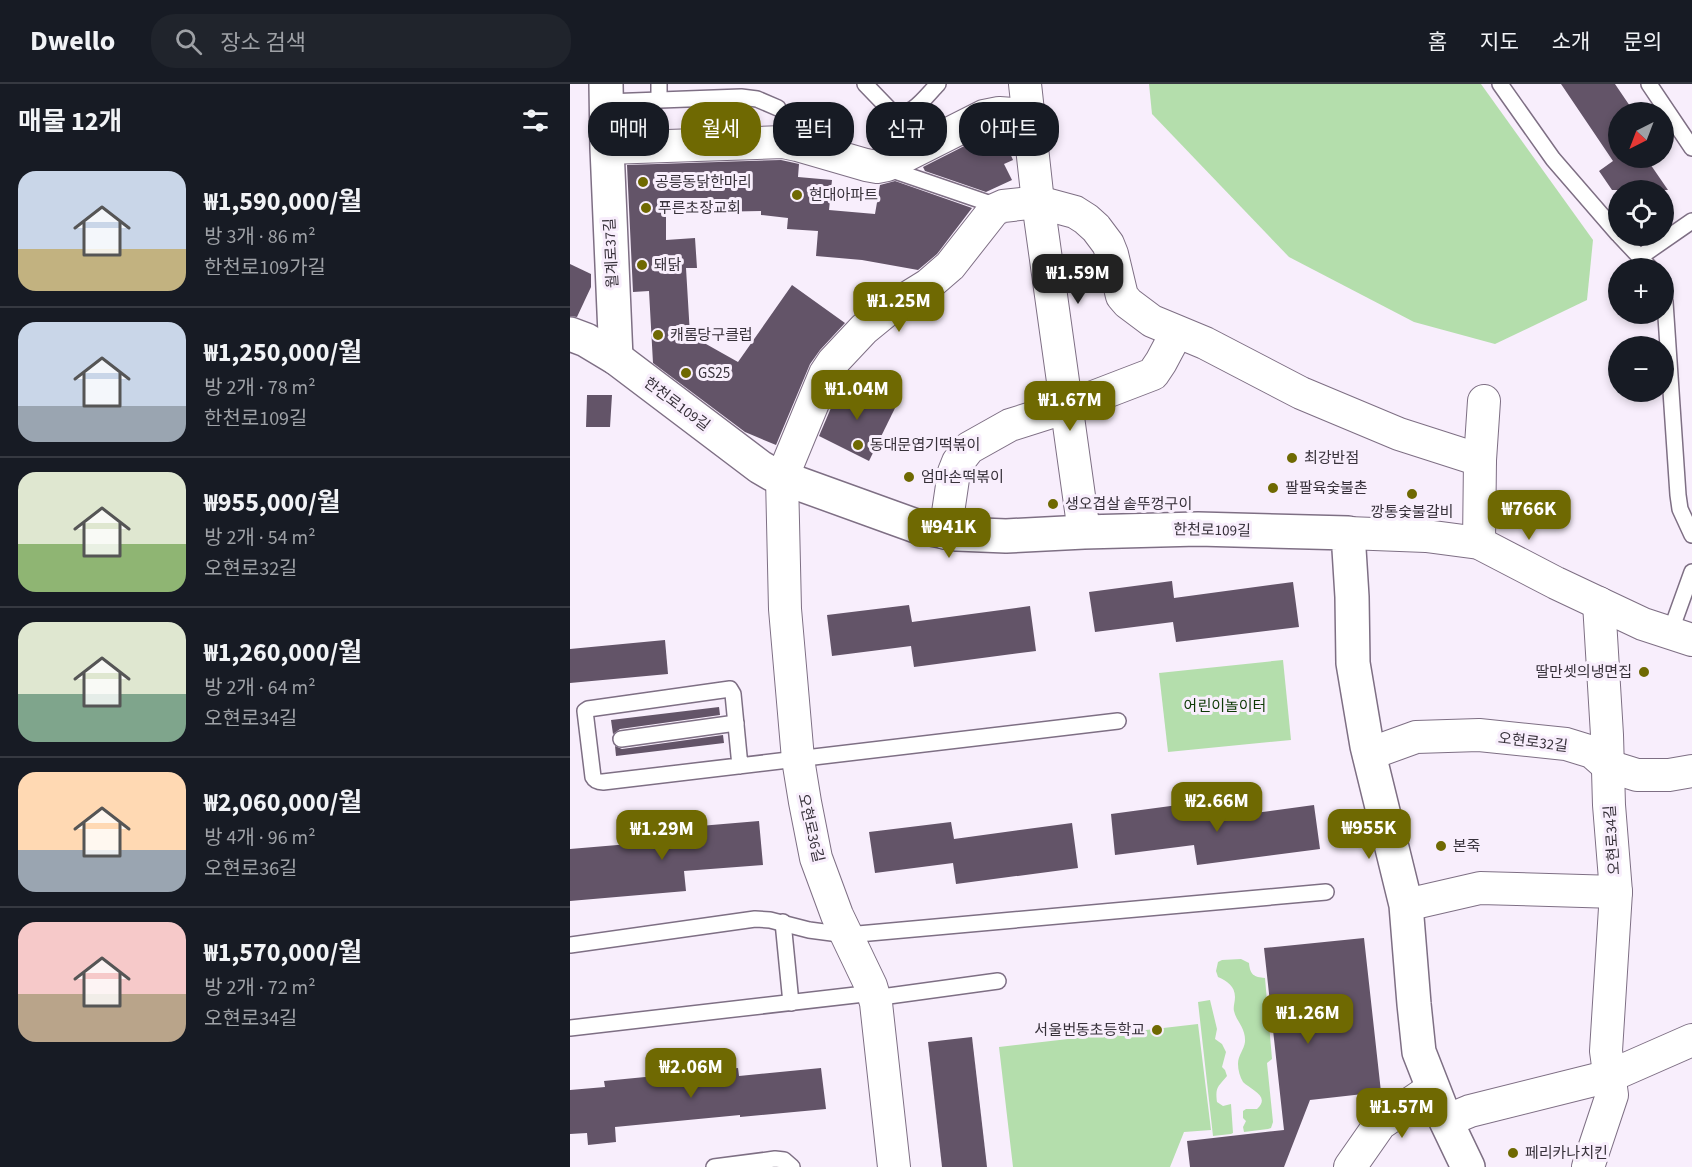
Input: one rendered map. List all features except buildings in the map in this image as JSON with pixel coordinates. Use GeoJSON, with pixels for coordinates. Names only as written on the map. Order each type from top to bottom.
{"type":"FeatureCollection","features":[{"type":"Feature","properties":{"kind":"street"},"geometry":{"type":"LineString","coordinates":[[1025,84],[1027,102]]}},
{"type":"Feature","properties":{"kind":"street"},"geometry":{"type":"LineString","coordinates":[[669,146],[783,142],[866,165],[882,166],[959,128]]}},
{"type":"Feature","properties":{"kind":"street","name":"월계로37길"},"geometry":{"type":"LineString","coordinates":[[607,156],[616,357]]}},
{"type":"Feature","properties":{"kind":"street"},"geometry":{"type":"LineString","coordinates":[[1033,156],[1084,532]]}},
{"type":"Feature","properties":{"kind":"street"},"geometry":{"type":"LineString","coordinates":[[782,478],[825,374],[833,362],[864,329],[928,285],[950,266],[991,213],[1000,207],[1038,202],[1075,212],[1096,228],[1112,254],[1122,296],[1152,321],[1205,343],[1301,393],[1400,434],[1480,460]]}},
{"type":"Feature","properties":{"kind":"street"},"geometry":{"type":"LineString","coordinates":[[945,532],[954,472],[958,462],[969,448],[1010,425],[1067,407],[1153,374],[1177,332]]}},
{"type":"Feature","properties":{"kind":"street","name":"한천로109길"},"geometry":{"type":"LineString","coordinates":[[570,334],[616,357],[760,466],[782,478],[891,517],[945,532],[1006,536],[1198,529],[1426,536],[1479,543],[1643,624],[1681,637]]}},
{"type":"Feature","properties":{"kind":"street"},"geometry":{"type":"LineString","coordinates":[[1479,543],[1480,460],[1484,401]]}},
{"type":"Feature","properties":{"kind":"street","name":"오현로36길"},"geometry":{"type":"LineString","coordinates":[[782,478],[785,609],[798,759],[816,858],[837,915],[873,996],[894,1167]]}},
{"type":"Feature","properties":{"kind":"street"},"geometry":{"type":"LineString","coordinates":[[1348,533],[1353,663],[1369,754],[1406,905],[1419,1052],[1446,1121],[1468,1167]]}},
{"type":"Feature","properties":{"kind":"street","name":"오현로34길"},"geometry":{"type":"LineString","coordinates":[[1588,1167],[1612,1095],[1606,1051],[1616,892],[1609,805],[1599,603]]}},
{"type":"Feature","properties":{"kind":"street","name":"오현로32길"},"geometry":{"type":"LineString","coordinates":[[1369,754],[1416,737],[1479,735],[1566,744],[1592,752],[1608,766],[1637,775],[1669,775],[1692,771]]}},
{"type":"Feature","properties":{"kind":"street"},"geometry":{"type":"LineString","coordinates":[[1406,905],[1480,888],[1616,892]]}},
{"type":"Feature","properties":{"kind":"street"},"geometry":{"type":"LineString","coordinates":[[1446,1121],[1470,1111],[1610,1076],[1692,1040]]}},
{"type":"Feature","properties":{"kind":"street"},"geometry":{"type":"LineString","coordinates":[[1350,1167],[1380,1124],[1433,1088]]}},
{"type":"Feature","properties":{"kind":"lane"},"geometry":{"type":"LineString","coordinates":[[658,100],[659,84]]}},
{"type":"Feature","properties":{"kind":"lane"},"geometry":{"type":"LineString","coordinates":[[734,98],[748,84]]}},
{"type":"Feature","properties":{"kind":"lane"},"geometry":{"type":"LineString","coordinates":[[865,84],[893,112],[906,114],[938,84]]}},
{"type":"Feature","properties":{"kind":"lane"},"geometry":{"type":"LineString","coordinates":[[1500,84],[1553,159],[1608,222]]}},
{"type":"Feature","properties":{"kind":"lane"},"geometry":{"type":"LineString","coordinates":[[1649,84],[1692,148]]}},
{"type":"Feature","properties":{"kind":"lane"},"geometry":{"type":"LineString","coordinates":[[606,93],[658,100],[757,99],[773,106]]}},
{"type":"Feature","properties":{"kind":"lane"},"geometry":{"type":"LineString","coordinates":[[882,166],[1000,207]]}},
{"type":"Feature","properties":{"kind":"lane"},"geometry":{"type":"LineString","coordinates":[[1651,258],[1692,221]]}},
{"type":"Feature","properties":{"kind":"lane"},"geometry":{"type":"LineString","coordinates":[[1629,246],[1640,258]]}},
{"type":"Feature","properties":{"kind":"lane"},"geometry":{"type":"LineString","coordinates":[[1666,324],[1678,495],[1680,509],[1692,535]]}},
{"type":"Feature","properties":{"kind":"lane"},"geometry":{"type":"LineString","coordinates":[[1681,637],[1692,572]]}},
{"type":"Feature","properties":{"kind":"lane"},"geometry":{"type":"LineString","coordinates":[[740,766],[733,692],[727,689],[585,711],[593,777],[599,783],[1118,721]]}},
{"type":"Feature","properties":{"kind":"lane"},"geometry":{"type":"LineString","coordinates":[[621,739],[736,723]]}},
{"type":"Feature","properties":{"kind":"lane"},"geometry":{"type":"LineString","coordinates":[[570,945],[755,919],[783,922],[809,930],[847,935],[1326,892]]}},
{"type":"Feature","properties":{"kind":"lane"},"geometry":{"type":"LineString","coordinates":[[783,922],[791,1003]]}},
{"type":"Feature","properties":{"kind":"lane"},"geometry":{"type":"LineString","coordinates":[[570,1028],[998,981]]}},
{"type":"Feature","properties":{"kind":"lane"},"geometry":{"type":"LineString","coordinates":[[714,1167],[775,1159],[784,1160],[792,1167]]}},
{"type":"Feature","properties":{"kind":"green space"},"geometry":{"type":"Polygon","coordinates":[[[1149,84],[1481,84],[1593,240],[1587,300],[1495,344],[1414,322],[1289,257],[1152,114],[1149,84]]]}},
{"type":"Feature","properties":{"kind":"green space","name":"어린이놀이터"},"geometry":{"type":"Polygon","coordinates":[[[1283,660],[1291,740],[1168,752],[1159,673],[1283,660]]]}},
{"type":"Feature","properties":{"kind":"green space"},"geometry":{"type":"Polygon","coordinates":[[[1241,959],[1249,963],[1253,975],[1265,978],[1272,1059],[1267,1063],[1273,1122],[1271,1128],[1244,1132],[1243,1127],[1246,1121],[1243,1118],[1243,1111],[1257,1109],[1262,1100],[1243,1082],[1240,1076],[1238,1061],[1245,1042],[1244,1033],[1234,1011],[1234,990],[1218,977],[1216,971],[1218,962],[1222,960],[1241,959]]]}},
{"type":"Feature","properties":{"kind":"green space"},"geometry":{"type":"Polygon","coordinates":[[[1210,1000],[1217,1029],[1215,1039],[1222,1044],[1226,1052],[1222,1067],[1227,1076],[1216,1093],[1217,1102],[1223,1106],[1231,1104],[1233,1133],[1213,1136],[1198,1002],[1210,1000]]]}},
{"type":"Feature","properties":{"kind":"green space"},"geometry":{"type":"Polygon","coordinates":[[[1198,1024],[1211,1130],[1184,1132],[1170,1167],[1013,1167],[999,1047],[1198,1024]]]}},
{"type":"Feature","properties":{"kind":"place","name":"공릉동닭한마리"},"geometry":{"type":"Point","coordinates":[643,182]}},
{"type":"Feature","properties":{"kind":"place","name":"현대아파트"},"geometry":{"type":"Point","coordinates":[797,195]}},
{"type":"Feature","properties":{"kind":"place","name":"푸른초장교회"},"geometry":{"type":"Point","coordinates":[646,208]}},
{"type":"Feature","properties":{"kind":"place","name":"돼닭"},"geometry":{"type":"Point","coordinates":[642,265]}},
{"type":"Feature","properties":{"kind":"place","name":"캐롬당구클럽"},"geometry":{"type":"Point","coordinates":[658,335]}},
{"type":"Feature","properties":{"kind":"place","name":"GS25"},"geometry":{"type":"Point","coordinates":[686,373]}},
{"type":"Feature","properties":{"kind":"place","name":"동대문엽기떡볶이"},"geometry":{"type":"Point","coordinates":[858,445]}},
{"type":"Feature","properties":{"kind":"place","name":"최강반점"},"geometry":{"type":"Point","coordinates":[1292,458]}},
{"type":"Feature","properties":{"kind":"place","name":"엄마손떡볶이"},"geometry":{"type":"Point","coordinates":[909,477]}},
{"type":"Feature","properties":{"kind":"place","name":"팔팔육숯불촌"},"geometry":{"type":"Point","coordinates":[1273,488]}},
{"type":"Feature","properties":{"kind":"place","name":"깡통숯불갈비"},"geometry":{"type":"Point","coordinates":[1412,494]}},
{"type":"Feature","properties":{"kind":"place","name":"생오겹살 솥뚜껑구이"},"geometry":{"type":"Point","coordinates":[1053,504]}},
{"type":"Feature","properties":{"kind":"place","name":"딸만셋의냉면집"},"geometry":{"type":"Point","coordinates":[1644,672]}},
{"type":"Feature","properties":{"kind":"place","name":"본죽"},"geometry":{"type":"Point","coordinates":[1441,846]}},
{"type":"Feature","properties":{"kind":"place","name":"서울번동초등학교"},"geometry":{"type":"Point","coordinates":[1157,1030]}},
{"type":"Feature","properties":{"kind":"place","name":"페리카나치킨"},"geometry":{"type":"Point","coordinates":[1513,1153]}}]}
